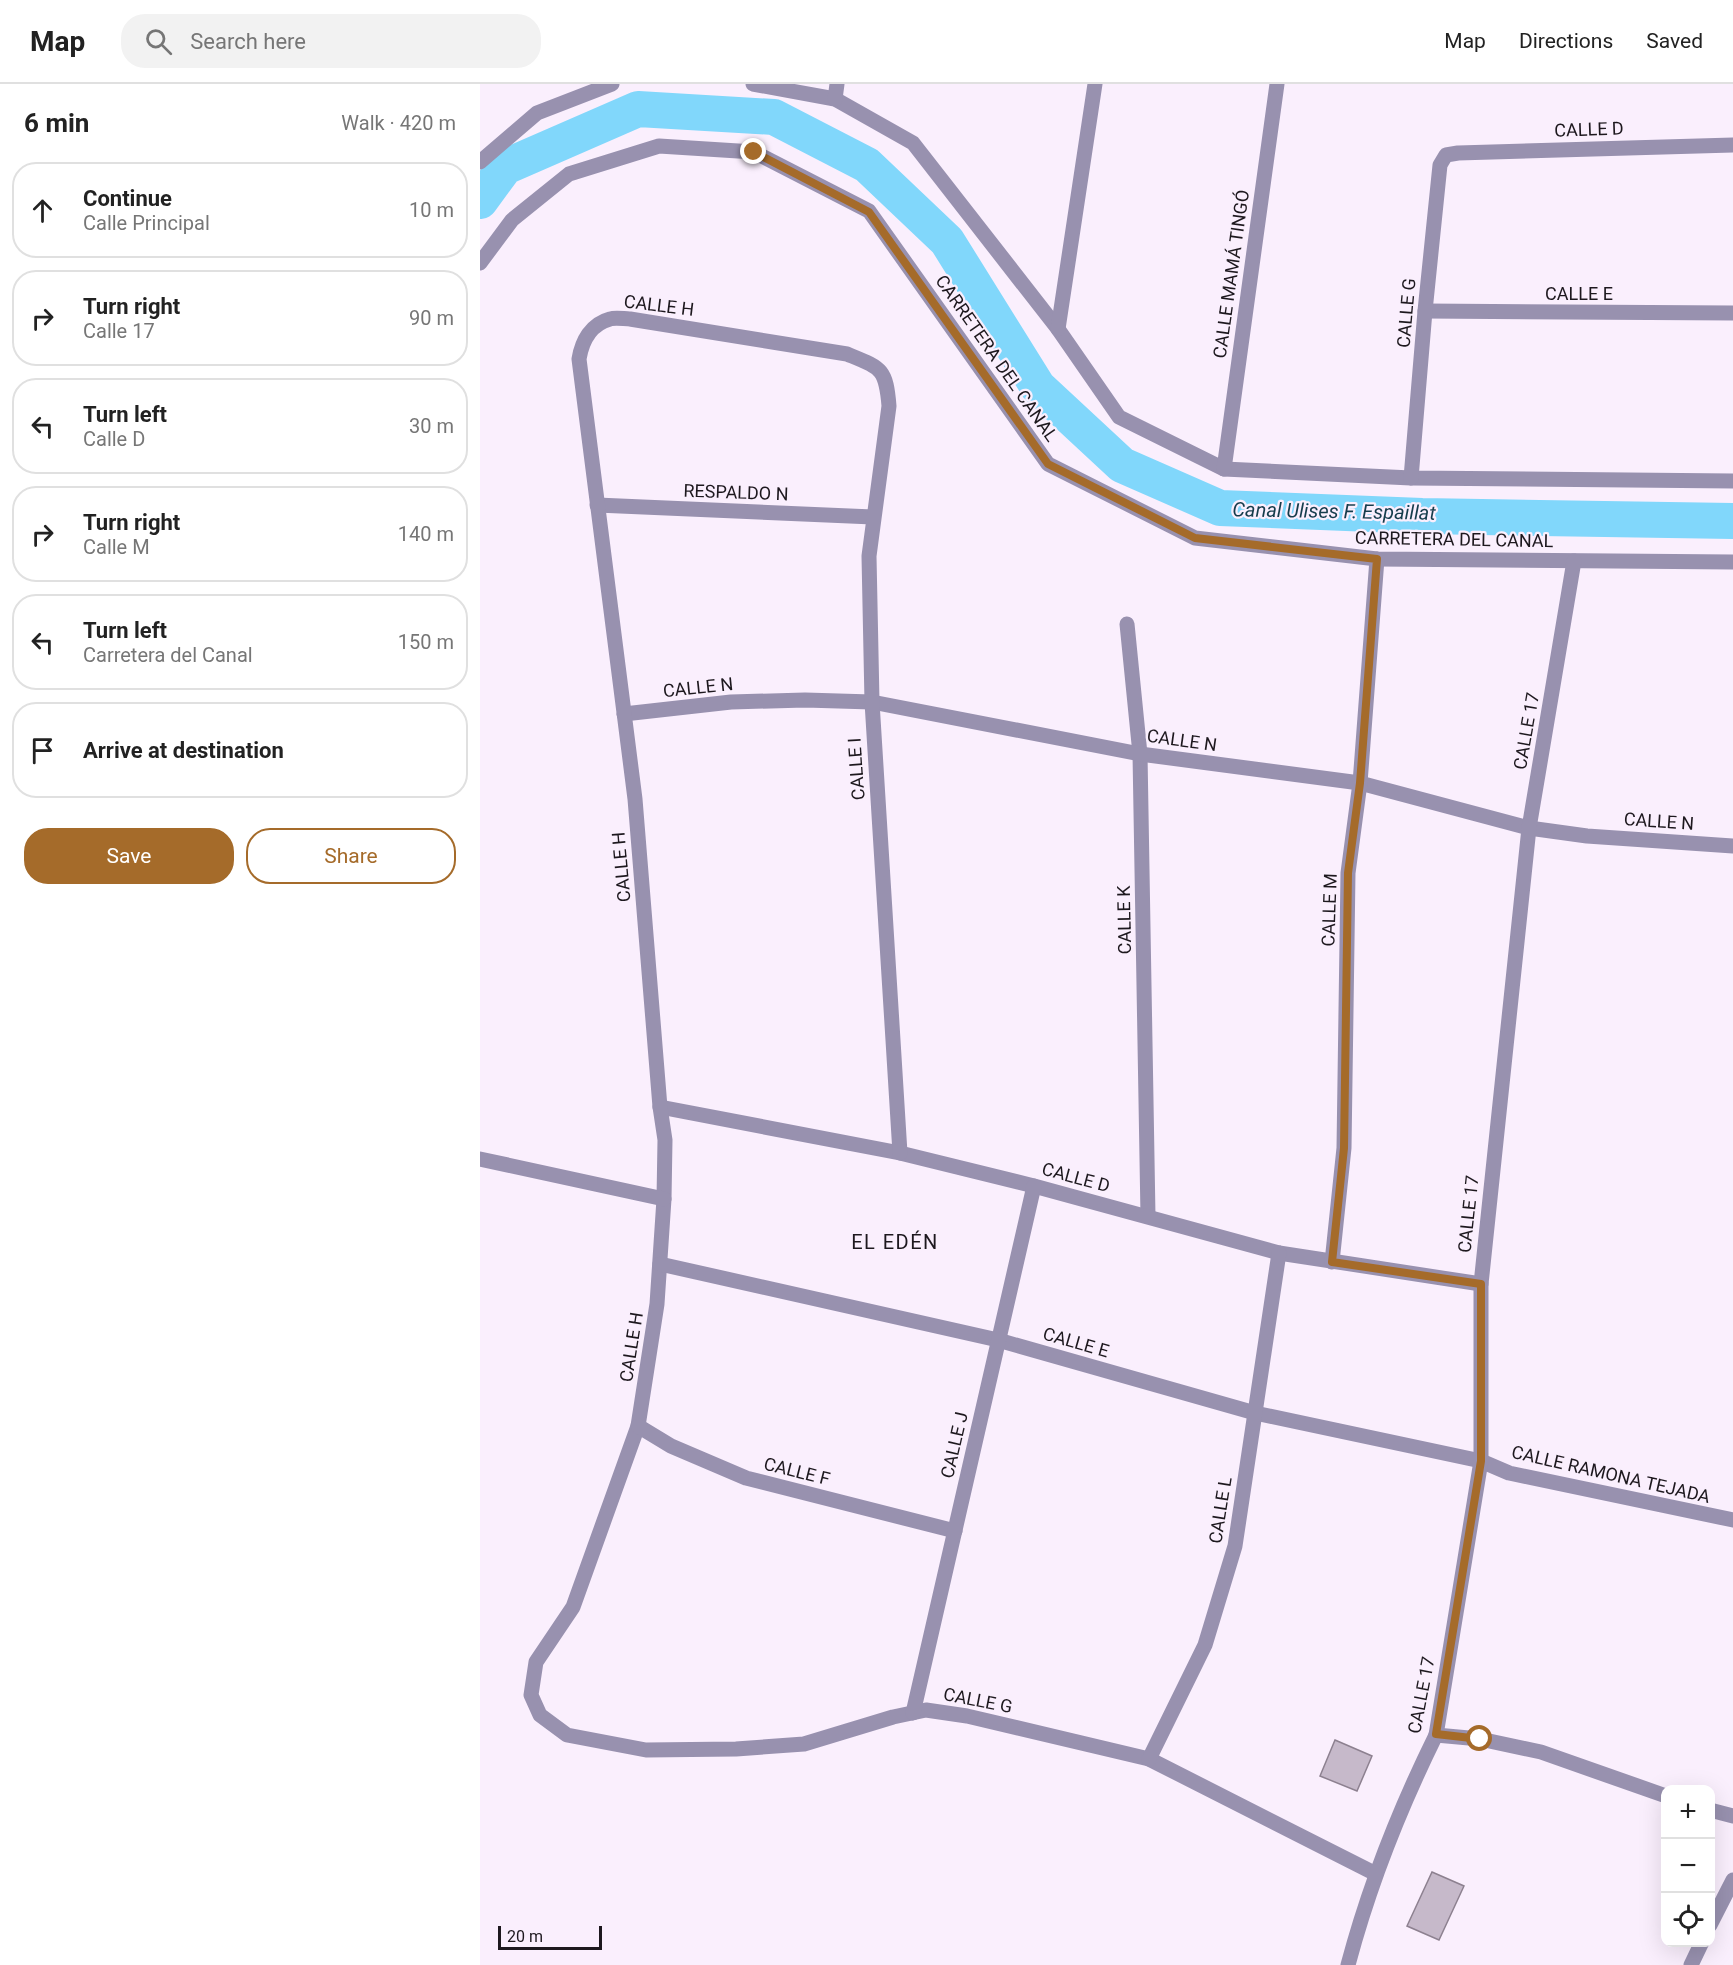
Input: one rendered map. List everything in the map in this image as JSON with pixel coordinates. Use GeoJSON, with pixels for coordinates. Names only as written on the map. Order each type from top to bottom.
{"type":"FeatureCollection","features":[{"type":"Feature","properties":{"kind":"street"},"geometry":{"type":"LineString","coordinates":[[480,162],[537,113],[612,84]]}},
{"type":"Feature","properties":{"kind":"street"},"geometry":{"type":"LineString","coordinates":[[753,84],[836,91],[913,143],[1058,329],[1119,417],[1224,469],[1411,478],[1733,480]]}},
{"type":"Feature","properties":{"kind":"street"},"geometry":{"type":"LineString","coordinates":[[1058,329],[1095,84]]}},
{"type":"Feature","properties":{"kind":"street","name":"CALLE MAMÁ TINGÓ"},"geometry":{"type":"LineString","coordinates":[[1224,469],[1277,84]]}},
{"type":"Feature","properties":{"kind":"street","name":"CALLE D"},"geometry":{"type":"LineString","coordinates":[[1446,155],[1733,145]]}},
{"type":"Feature","properties":{"kind":"street","name":"CARRETERA DEL CANAL"},"geometry":{"type":"LineString","coordinates":[[480,263],[512,220],[569,174],[659,146],[754,152],[869,212],[1048,464],[1195,538],[1377,559],[1733,562]]}},
{"type":"Feature","properties":{"kind":"street","name":"CALLE G"},"geometry":{"type":"LineString","coordinates":[[1411,478],[1440,165],[1446,155]]}},
{"type":"Feature","properties":{"kind":"street","name":"CALLE E"},"geometry":{"type":"LineString","coordinates":[[1425,311],[1733,313]]}},
{"type":"Feature","properties":{"kind":"street","name":"CALLE H"},"geometry":{"type":"LineString","coordinates":[[531,1695],[536,1662],[573,1606],[638,1426],[657,1304],[664,1199],[665,1140],[660,1107],[635,799],[579,359],[582,342],[591,330],[610,319],[630,319],[848,354],[876,365],[887,382]]}},
{"type":"Feature","properties":{"kind":"street","name":"CALLE I"},"geometry":{"type":"LineString","coordinates":[[887,382],[889,406],[869,556],[872,702],[900,1153]]}},
{"type":"Feature","properties":{"kind":"street","name":"RESPALDO N"},"geometry":{"type":"LineString","coordinates":[[597,505],[873,517]]}},
{"type":"Feature","properties":{"kind":"street","name":"CALLE M"},"geometry":{"type":"LineString","coordinates":[[1332,1262],[1344,1148],[1348,873],[1360,783],[1377,559]]}},
{"type":"Feature","properties":{"kind":"street","name":"CALLE 17"},"geometry":{"type":"LineString","coordinates":[[1348,1965],[1376,1874],[1417,1773],[1436,1734],[1481,1461],[1481,1284],[1529,828],[1574,561]]}},
{"type":"Feature","properties":{"kind":"street","name":"CALLE K"},"geometry":{"type":"LineString","coordinates":[[1126,624],[1140,754],[1148,1216]]}},
{"type":"Feature","properties":{"kind":"street","name":"CALLE N"},"geometry":{"type":"LineString","coordinates":[[624,714],[731,702],[805,700],[872,702],[1140,754],[1360,783],[1529,828],[1587,836],[1733,846]]}},
{"type":"Feature","properties":{"kind":"street","name":"CALLE D"},"geometry":{"type":"LineString","coordinates":[[660,1107],[900,1153],[1148,1216],[1222,1239],[1279,1253],[1481,1284]]}},
{"type":"Feature","properties":{"kind":"street"},"geometry":{"type":"LineString","coordinates":[[480,1159],[664,1199]]}},
{"type":"Feature","properties":{"kind":"street","name":"CALLE J"},"geometry":{"type":"LineString","coordinates":[[913,1713],[1034,1186]]}},
{"type":"Feature","properties":{"kind":"street","name":"CALLE L"},"geometry":{"type":"LineString","coordinates":[[1149,1759],[1205,1645],[1235,1546],[1279,1253]]}},
{"type":"Feature","properties":{"kind":"street","name":"CALLE E"},"geometry":{"type":"LineString","coordinates":[[660,1264],[998,1340],[1255,1413],[1481,1461]]}},
{"type":"Feature","properties":{"kind":"street","name":"CALLE F"},"geometry":{"type":"LineString","coordinates":[[638,1426],[671,1446],[746,1478],[955,1531]]}},
{"type":"Feature","properties":{"kind":"street","name":"CALLE RAMONA TEJADA"},"geometry":{"type":"LineString","coordinates":[[1481,1461],[1509,1473],[1733,1521]]}},
{"type":"Feature","properties":{"kind":"street","name":"CALLE G"},"geometry":{"type":"LineString","coordinates":[[531,1695],[540,1715],[567,1735],[646,1750],[736,1749],[804,1744],[926,1710],[967,1716],[1149,1759],[1376,1874]]}},
{"type":"Feature","properties":{"kind":"street"},"geometry":{"type":"LineString","coordinates":[[1436,1734],[1480,1739],[1541,1752],[1661,1795]]}},
{"type":"Feature","properties":{"kind":"street"},"geometry":{"type":"LineString","coordinates":[[1715,1811],[1733,1816]]}},
{"type":"Feature","properties":{"kind":"street"},"geometry":{"type":"LineString","coordinates":[[1715,1915],[1733,1880]]}},
{"type":"Feature","properties":{"kind":"street"},"geometry":{"type":"LineString","coordinates":[[1690,1965],[1699,1947]]}},
{"type":"Feature","properties":{"kind":"building"},"geometry":{"type":"Polygon","coordinates":[[[1335,1740],[1372,1756],[1357,1791],[1320,1776],[1335,1740]]]}},
{"type":"Feature","properties":{"kind":"building"},"geometry":{"type":"Polygon","coordinates":[[[1432,1872],[1464,1886],[1439,1940],[1407,1926],[1432,1872]]]}},
{"type":"Feature","properties":{"kind":"waterway","name":"Canal Ulises F. Espaillat"},"geometry":{"type":"LineString","coordinates":[[480,201],[505,167],[638,109],[774,117],[867,165],[947,241],[1038,387],[1122,465],[1220,508],[1422,516],[1733,521]]}},
{"type":"Feature","properties":{"kind":"district","name":"EL EDÉN"},"geometry":{"type":"Point","coordinates":[895,1242]}},
{"type":"Feature","properties":{"kind":"route"},"geometry":{"type":"LineString","coordinates":[[754,152],[869,212],[1048,464],[1195,538],[1377,559],[1360,783],[1348,873],[1344,1148],[1332,1262],[1481,1284],[1481,1461],[1436,1734],[1480,1739]]}}]}
